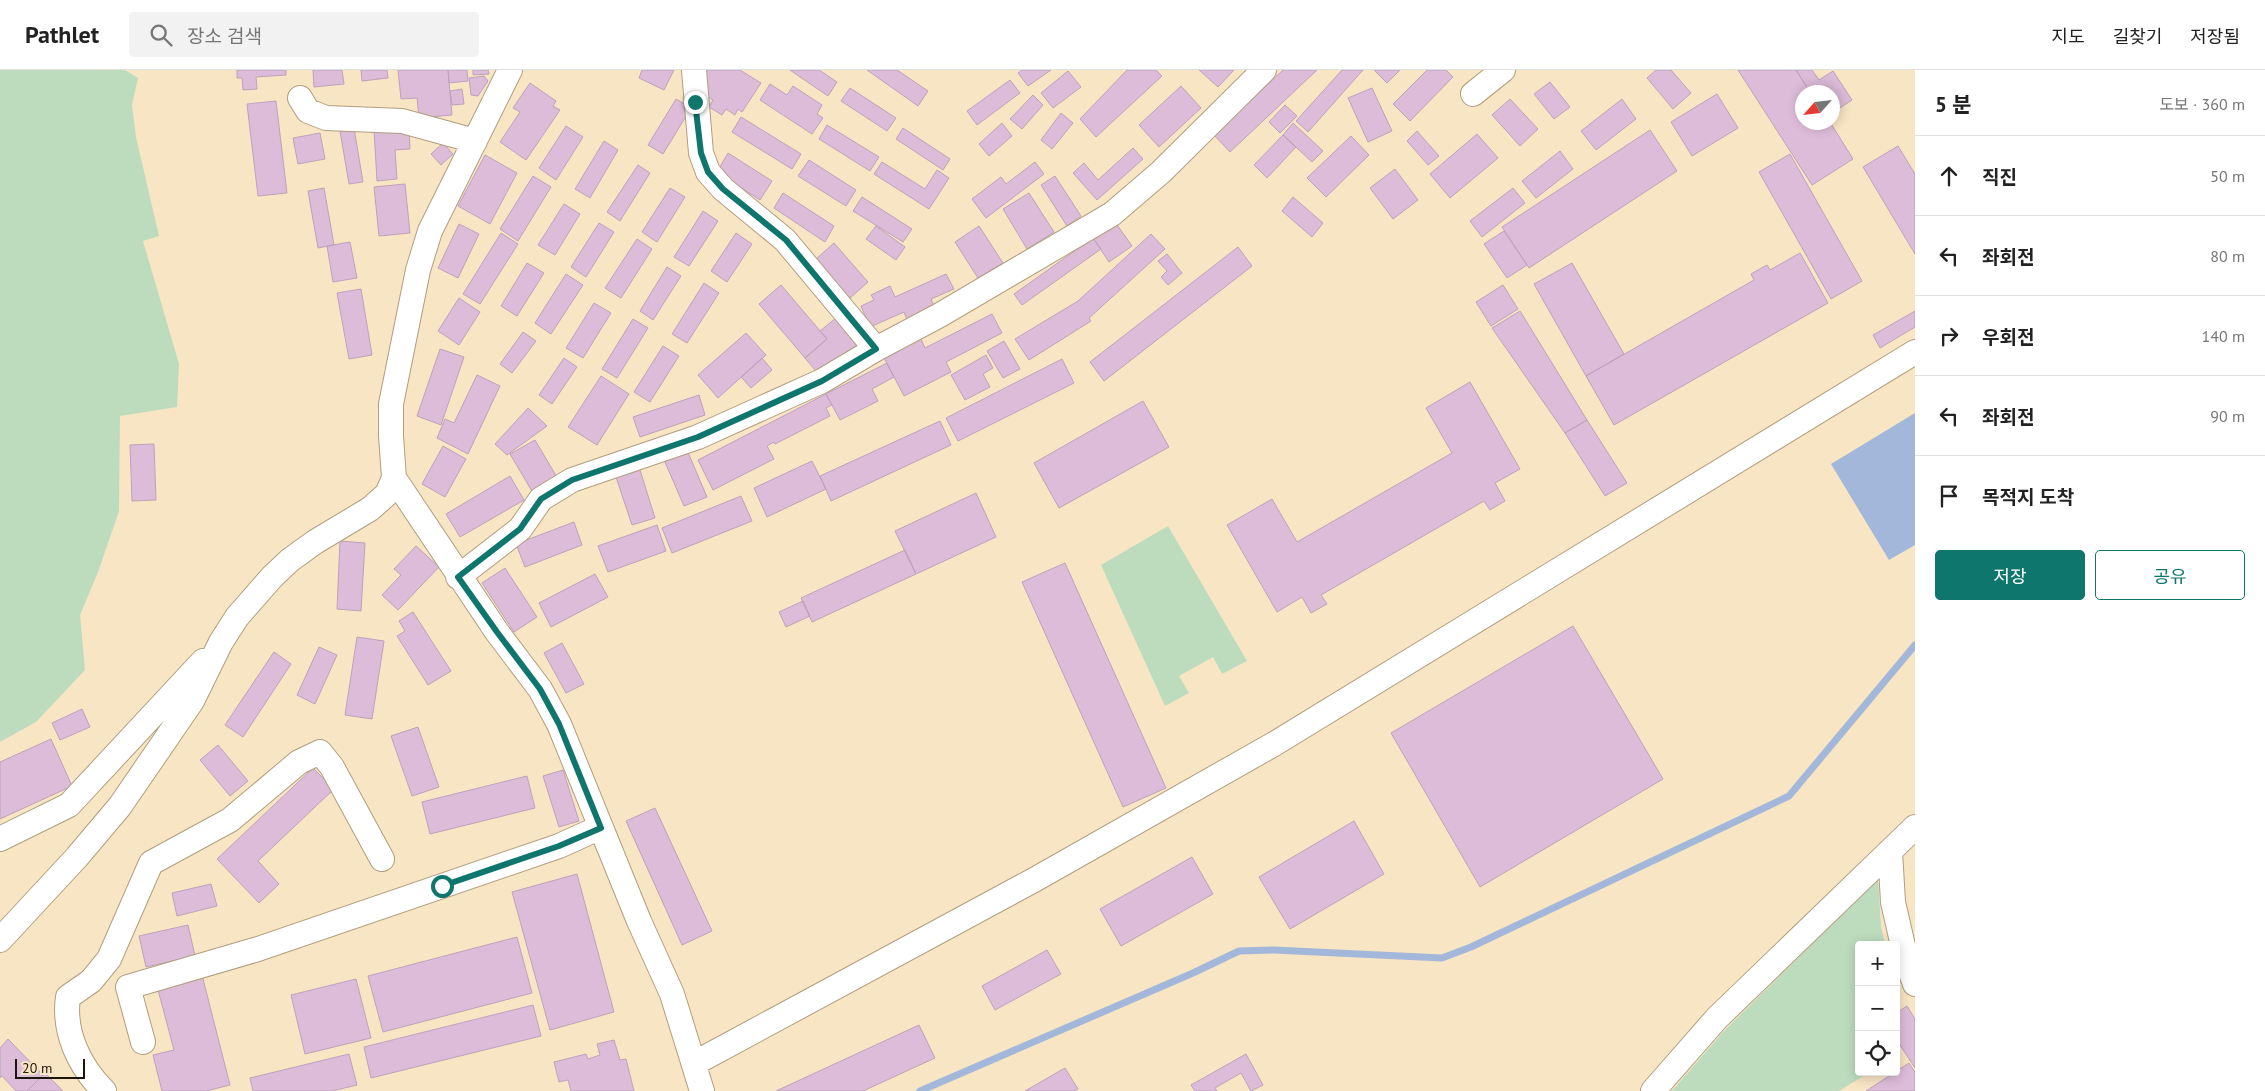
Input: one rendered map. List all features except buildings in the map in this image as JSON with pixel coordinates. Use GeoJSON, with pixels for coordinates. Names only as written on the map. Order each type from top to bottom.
{"type":"FeatureCollection","features":[{"type":"Feature","properties":{"kind":"street"},"geometry":{"type":"LineString","coordinates":[[0,940],[77,857],[120,806],[192,701],[221,642],[237,617],[278,572],[315,542],[370,509],[387,494],[394,478],[391,404],[418,270],[430,232],[510,70]]}},
{"type":"Feature","properties":{"kind":"street"},"geometry":{"type":"LineString","coordinates":[[694,70],[701,153],[708,172],[723,189],[786,240],[876,349]]}},
{"type":"Feature","properties":{"kind":"street"},"geometry":{"type":"LineString","coordinates":[[458,577],[520,529],[541,499],[572,480],[698,437],[822,381],[876,349],[940,315],[1112,214],[1161,172],[1264,70]]}},
{"type":"Feature","properties":{"kind":"street"},"geometry":{"type":"LineString","coordinates":[[1474,94],[1503,70]]}},
{"type":"Feature","properties":{"kind":"street"},"geometry":{"type":"LineString","coordinates":[[300,98],[308,111],[326,118],[402,121],[474,141]]}},
{"type":"Feature","properties":{"kind":"street"},"geometry":{"type":"LineString","coordinates":[[695,1063],[1026,885],[1265,748],[1915,352]]}},
{"type":"Feature","properties":{"kind":"street"},"geometry":{"type":"LineString","coordinates":[[394,478],[458,577],[540,689],[559,724],[672,994],[695,1063],[702,1091]]}},
{"type":"Feature","properties":{"kind":"street"},"geometry":{"type":"LineString","coordinates":[[0,838],[69,805],[221,642]]}},
{"type":"Feature","properties":{"kind":"street"},"geometry":{"type":"LineString","coordinates":[[104,1091],[95,1082],[77,1055],[66,1013],[68,997],[91,981],[109,959],[151,862],[230,820],[299,762],[320,752],[332,768],[382,859]]}},
{"type":"Feature","properties":{"kind":"street"},"geometry":{"type":"LineString","coordinates":[[1653,1091],[1717,1018],[1915,827]]}},
{"type":"Feature","properties":{"kind":"street"},"geometry":{"type":"LineString","coordinates":[[143,1042],[128,986],[258,949],[559,846],[601,828]]}},
{"type":"Feature","properties":{"kind":"street"},"geometry":{"type":"LineString","coordinates":[[1890,851],[1893,902],[1906,959],[1915,984]]}},
{"type":"Feature","properties":{"kind":"green space"},"geometry":{"type":"Polygon","coordinates":[[[0,70],[125,70],[138,78],[132,105],[136,137],[159,236],[143,241],[179,364],[177,407],[120,416],[119,511],[98,572],[80,615],[85,670],[36,722],[0,742],[0,70]]]}},
{"type":"Feature","properties":{"kind":"green space"},"geometry":{"type":"Polygon","coordinates":[[[1168,526],[1247,661],[1222,674],[1213,657],[1179,676],[1189,693],[1165,706],[1101,565],[1168,526]]]}},
{"type":"Feature","properties":{"kind":"green space"},"geometry":{"type":"Polygon","coordinates":[[[1878,879],[1881,926],[1884,941],[1855,941],[1855,1076],[1863,1076],[1839,1091],[1672,1091],[1723,1032],[1878,879]]]}},
{"type":"Feature","properties":{"kind":"water"},"geometry":{"type":"Polygon","coordinates":[[[1915,413],[1915,545],[1889,560],[1831,464],[1915,413]]]}},
{"type":"Feature","properties":{"kind":"waterway"},"geometry":{"type":"LineString","coordinates":[[920,1091],[1193,973],[1239,951],[1274,950],[1442,958],[1471,947],[1789,796],[1915,645]]}},
{"type":"Feature","properties":{"kind":"route"},"geometry":{"type":"LineString","coordinates":[[442,886],[559,846],[601,828],[559,724],[540,689],[458,577],[520,529],[541,499],[572,480],[698,437],[822,381],[876,349],[786,240],[723,189],[708,172],[701,153],[695,102]]}}]}
